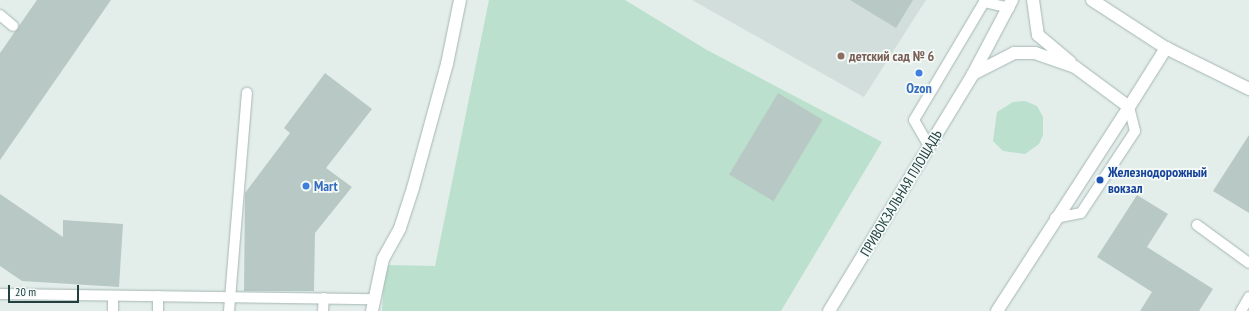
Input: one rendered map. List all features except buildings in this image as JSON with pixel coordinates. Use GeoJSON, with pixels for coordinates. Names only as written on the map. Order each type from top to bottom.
{"type":"FeatureCollection","features":[{"type":"Feature","properties":{"kind":"street"},"geometry":{"type":"LineString","coordinates":[[374,305],[383,258],[400,228],[413,188],[447,64],[460,0]]}},
{"type":"Feature","properties":{"kind":"street"},"geometry":{"type":"LineString","coordinates":[[1033,0],[1038,35],[1075,67],[1129,107]]}},
{"type":"Feature","properties":{"kind":"street"},"geometry":{"type":"LineString","coordinates":[[1092,0],[1166,48],[1249,89]]}},
{"type":"Feature","properties":{"kind":"street","name":"ПРИВОКЗАЛЬНАЯ ПЛОЩАДЬ"},"geometry":{"type":"LineString","coordinates":[[829,311],[973,74],[1011,4]]}},
{"type":"Feature","properties":{"kind":"street"},"geometry":{"type":"LineString","coordinates":[[997,311],[1055,218],[1129,107],[1166,48]]}},
{"type":"Feature","properties":{"kind":"street"},"geometry":{"type":"LineString","coordinates":[[973,74],[1014,52],[1034,52],[1075,67]]}},
{"type":"Feature","properties":{"kind":"lane"},"geometry":{"type":"LineString","coordinates":[[929,146],[914,120],[984,2],[1011,4]]}},
{"type":"Feature","properties":{"kind":"lane"},"geometry":{"type":"LineString","coordinates":[[0,15],[13,26]]}},
{"type":"Feature","properties":{"kind":"lane"},"geometry":{"type":"LineString","coordinates":[[229,311],[247,93]]}},
{"type":"Feature","properties":{"kind":"lane"},"geometry":{"type":"LineString","coordinates":[[1055,218],[1081,213],[1135,131],[1129,107]]}},
{"type":"Feature","properties":{"kind":"lane"},"geometry":{"type":"LineString","coordinates":[[1197,225],[1249,263]]}},
{"type":"Feature","properties":{"kind":"lane"},"geometry":{"type":"LineString","coordinates":[[0,294],[324,298],[374,305]]}},
{"type":"Feature","properties":{"kind":"lane"},"geometry":{"type":"LineString","coordinates":[[113,296],[113,311]]}},
{"type":"Feature","properties":{"kind":"lane"},"geometry":{"type":"LineString","coordinates":[[158,296],[158,311]]}},
{"type":"Feature","properties":{"kind":"lane"},"geometry":{"type":"LineString","coordinates":[[1241,311],[1249,297]]}},
{"type":"Feature","properties":{"kind":"lane"},"geometry":{"type":"LineString","coordinates":[[323,311],[324,298]]}},
{"type":"Feature","properties":{"kind":"shaded area","name":"детский сад № 6"},"geometry":{"type":"Polygon","coordinates":[[[692,0],[926,0],[864,97],[692,0]]]}},
{"type":"Feature","properties":{"kind":"green space"},"geometry":{"type":"Polygon","coordinates":[[[489,0],[625,0],[707,50],[882,142],[781,311],[382,311],[385,265],[435,266],[489,0]]]}},
{"type":"Feature","properties":{"kind":"green space"},"geometry":{"type":"Polygon","coordinates":[[[1025,101],[1037,106],[1043,117],[1043,135],[1039,144],[1025,154],[1003,151],[993,141],[997,112],[1013,102],[1025,101]]]}},
{"type":"Feature","properties":{"kind":"place","name":"детский сад № 6"},"geometry":{"type":"Point","coordinates":[841,56]}},
{"type":"Feature","properties":{"kind":"place","name":"Ozon"},"geometry":{"type":"Point","coordinates":[919,73]}},
{"type":"Feature","properties":{"kind":"place","name":"Железнодорожный вокзал"},"geometry":{"type":"Point","coordinates":[1100,180]}},
{"type":"Feature","properties":{"kind":"place","name":"Mart"},"geometry":{"type":"Point","coordinates":[306,186]}}]}
